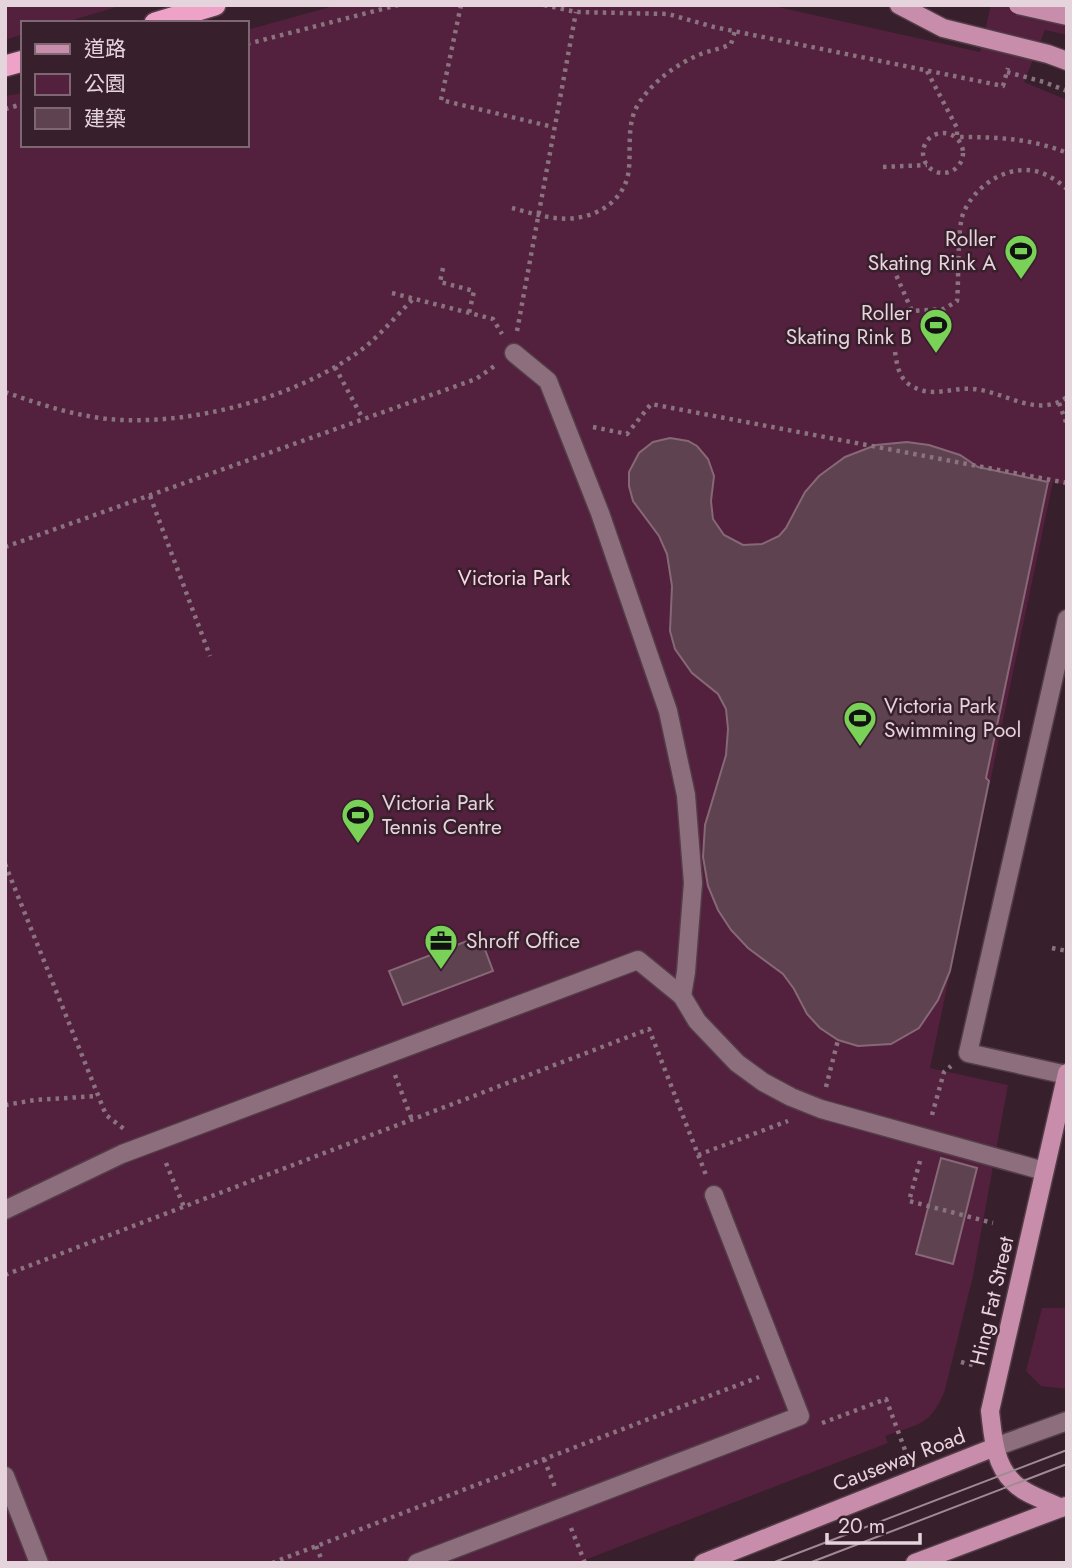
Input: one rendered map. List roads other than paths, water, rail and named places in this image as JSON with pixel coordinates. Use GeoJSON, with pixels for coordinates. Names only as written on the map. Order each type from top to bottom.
{"type":"FeatureCollection","features":[{"type":"Feature","properties":{"kind":"highway"},"geometry":{"type":"LineString","coordinates":[[162,21],[215,5]]}},
{"type":"Feature","properties":{"kind":"main road"},"geometry":{"type":"LineString","coordinates":[[899,5],[943,28],[1067,61]]}},
{"type":"Feature","properties":{"kind":"main road"},"geometry":{"type":"LineString","coordinates":[[1018,5],[1067,16]]}},
{"type":"Feature","properties":{"kind":"main road","name":"Hing Fat Street"},"geometry":{"type":"LineString","coordinates":[[1064,1507],[1014,1484],[1006,1474],[995,1447],[990,1411],[1044,1171],[1063,1104],[1067,1074]]}},
{"type":"Feature","properties":{"kind":"main road","name":"Causeway Road"},"geometry":{"type":"LineString","coordinates":[[703,1563],[995,1447]]}},
{"type":"Feature","properties":{"kind":"main road"},"geometry":{"type":"LineString","coordinates":[[915,1563],[1064,1507]]}},
{"type":"Feature","properties":{"kind":"street"},"geometry":{"type":"LineString","coordinates":[[513,353],[548,382],[600,513],[668,711],[684,783],[693,883],[682,996]]}},
{"type":"Feature","properties":{"kind":"street"},"geometry":{"type":"LineString","coordinates":[[1067,619],[968,1053],[1067,1074]]}},
{"type":"Feature","properties":{"kind":"street"},"geometry":{"type":"LineString","coordinates":[[5,1210],[145,1146],[638,960],[682,996],[697,1021],[737,1063],[763,1082],[791,1097],[821,1109],[1044,1171]]}},
{"type":"Feature","properties":{"kind":"street"},"geometry":{"type":"LineString","coordinates":[[417,1563],[800,1416],[714,1195]]}},
{"type":"Feature","properties":{"kind":"street"},"geometry":{"type":"LineString","coordinates":[[995,1447],[1067,1421]]}},
{"type":"Feature","properties":{"kind":"street"},"geometry":{"type":"LineString","coordinates":[[5,1476],[39,1563]]}},
{"type":"Feature","properties":{"kind":"tram line"},"geometry":{"type":"LineString","coordinates":[[772,1563],[1067,1450]]}},
{"type":"Feature","properties":{"kind":"tram line"},"geometry":{"type":"LineString","coordinates":[[809,1563],[1067,1464]]}},
{"type":"Feature","properties":{"kind":"place","name":"Roller Skating Rink A"},"geometry":{"type":"Point","coordinates":[1021,281]}},
{"type":"Feature","properties":{"kind":"place","name":"Roller Skating Rink B"},"geometry":{"type":"Point","coordinates":[936,355]}},
{"type":"Feature","properties":{"kind":"place","name":"Victoria Park Swimming Pool"},"geometry":{"type":"Point","coordinates":[860,748]}},
{"type":"Feature","properties":{"kind":"place","name":"Victoria Park Tennis Centre"},"geometry":{"type":"Point","coordinates":[358,845]}},
{"type":"Feature","properties":{"kind":"place","name":"Shroff Office"},"geometry":{"type":"Point","coordinates":[441,971]}},
{"type":"Feature","properties":{"kind":"park label","name":"Victoria Park"},"geometry":{"type":"Point","coordinates":[514,578]}}]}
